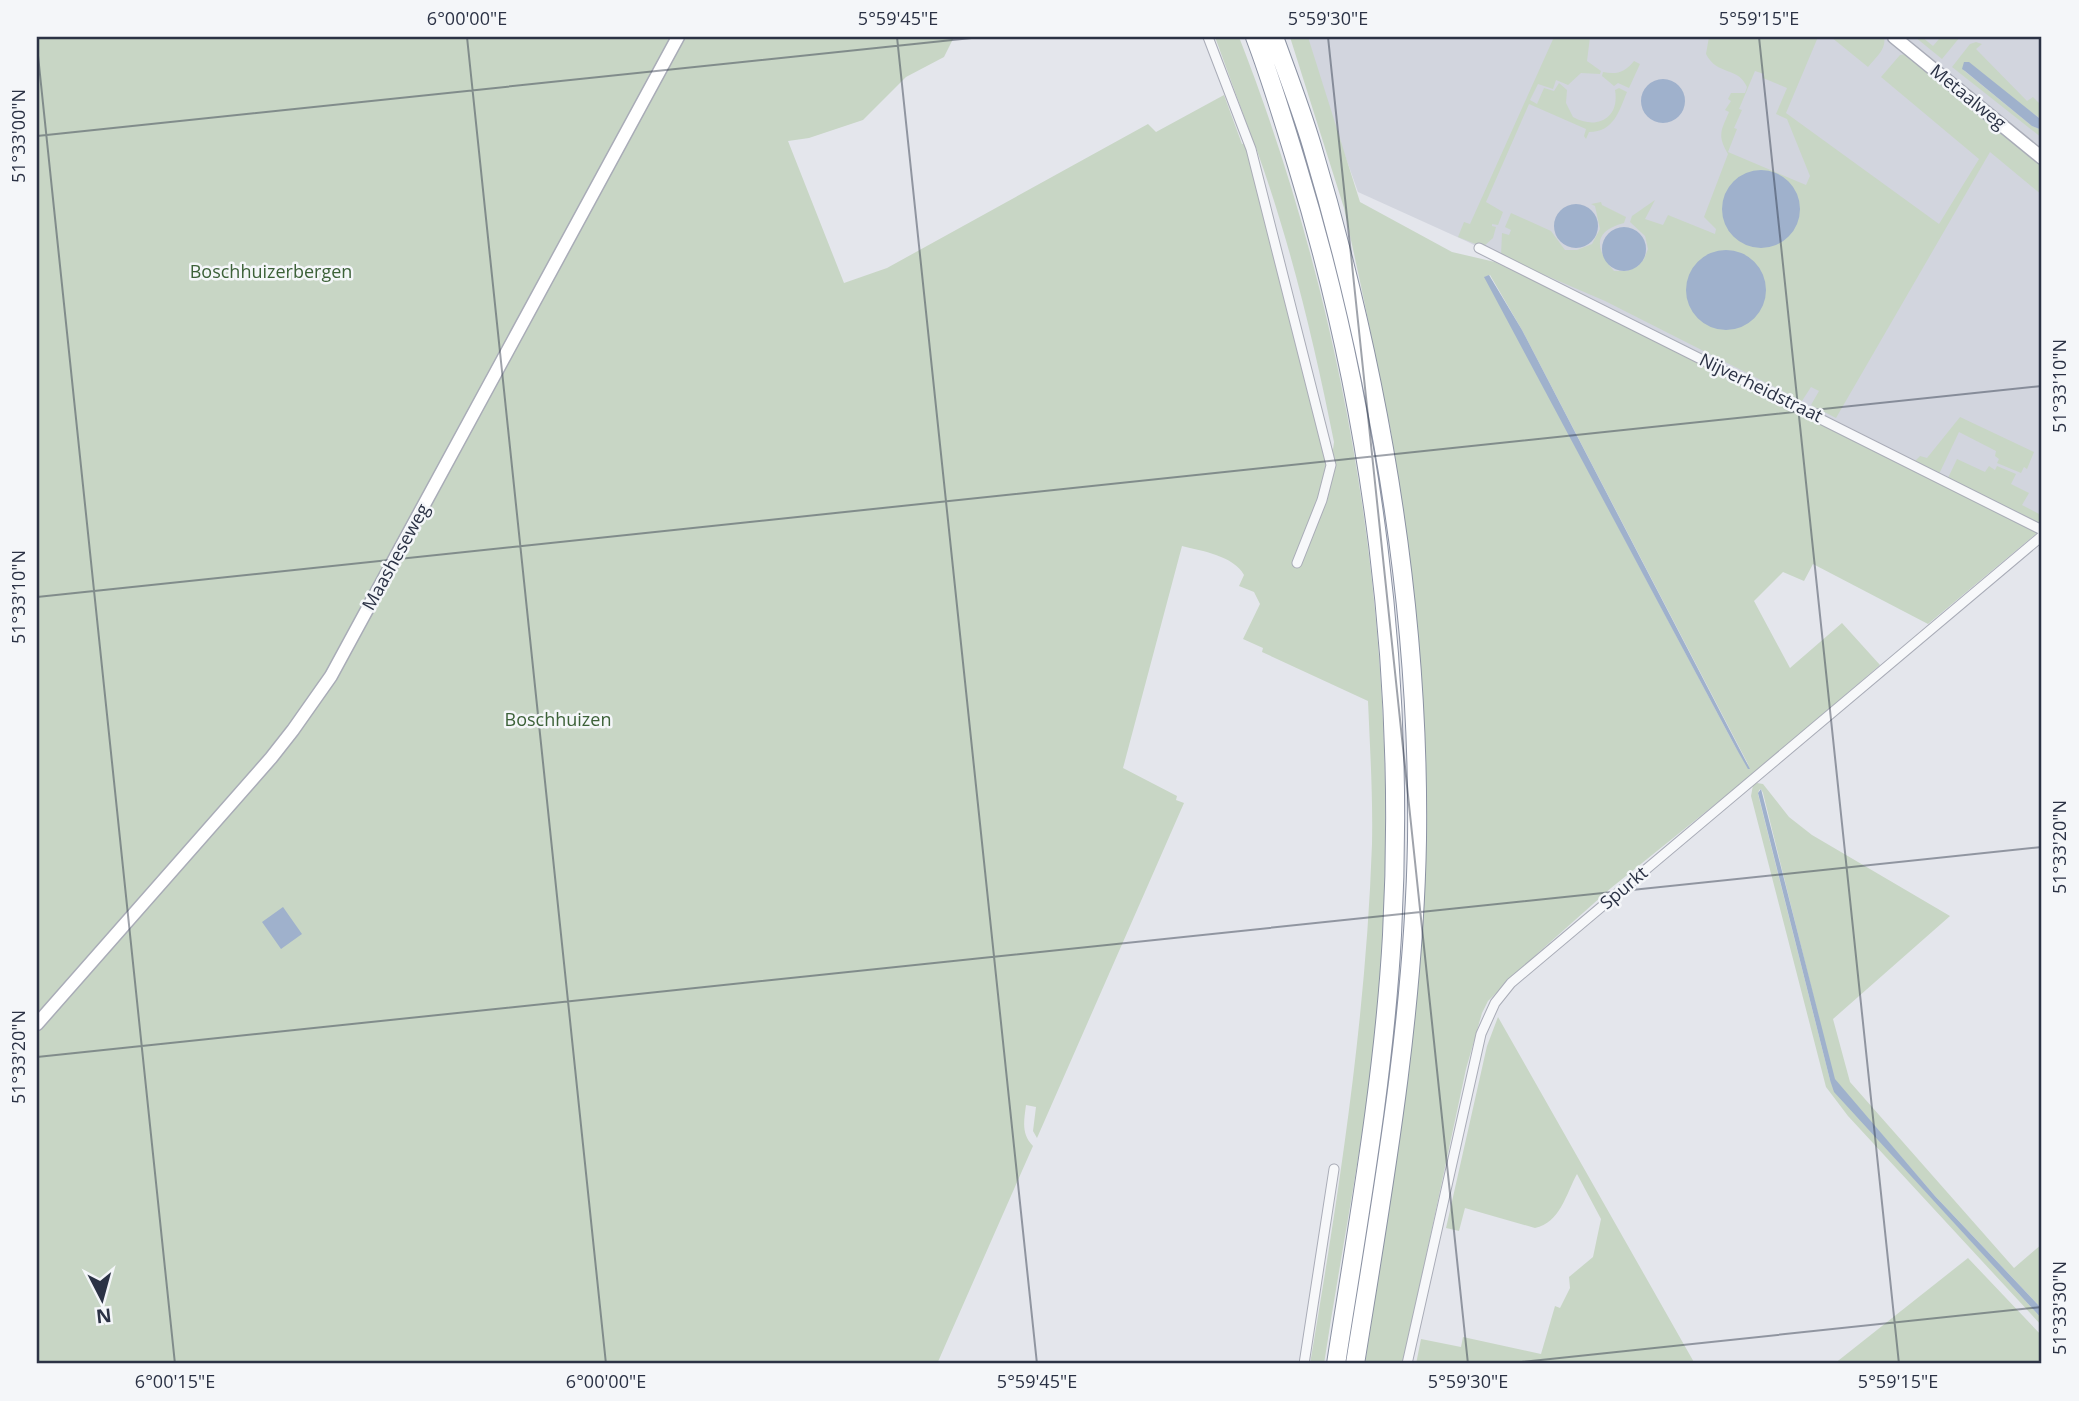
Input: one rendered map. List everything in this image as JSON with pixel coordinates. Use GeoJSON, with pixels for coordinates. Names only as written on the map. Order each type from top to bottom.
{"type":"FeatureCollection","features":[{"type":"Feature","properties":{"kind":"highway"},"geometry":{"type":"LineString","coordinates":[[1255,37],[1301,178],[1344,337],[1365,447],[1380,560],[1394,720],[1392,922],[1382,1061],[1336,1364]]}},
{"type":"Feature","properties":{"kind":"highway"},"geometry":{"type":"LineString","coordinates":[[1274,37],[1311,142],[1344,261],[1386,451],[1402,558],[1416,725],[1416,855],[1401,1064],[1355,1364]]}},
{"type":"Feature","properties":{"kind":"main road","name":"Maasheseweg"},"geometry":{"type":"LineString","coordinates":[[37,1024],[278,749],[331,676],[678,37]]}},
{"type":"Feature","properties":{"kind":"main road","name":"Metaalweg"},"geometry":{"type":"LineString","coordinates":[[1894,37],[2042,157]]}},
{"type":"Feature","properties":{"kind":"street"},"geometry":{"type":"LineString","coordinates":[[1208,37],[1251,149],[1331,465],[1322,500],[1297,563]]}},
{"type":"Feature","properties":{"kind":"street","name":"Nijverheidstraat"},"geometry":{"type":"LineString","coordinates":[[1479,248],[2042,530]]}},
{"type":"Feature","properties":{"kind":"street","name":"Spurkt"},"geometry":{"type":"LineString","coordinates":[[1407,1364],[1481,1034],[1495,1003],[1511,983],[2042,536]]}},
{"type":"Feature","properties":{"kind":"street"},"geometry":{"type":"LineString","coordinates":[[1304,1364],[1334,1169]]}},
{"type":"Feature","properties":{"kind":"shaded area"},"geometry":{"type":"Polygon","coordinates":[[[1303,37],[2042,37],[2042,525],[2039,528],[1466,241],[1358,192],[1303,37]]]}},
{"type":"Feature","properties":{"kind":"green space","name":"Boschhuizen"},"geometry":{"type":"Polygon","coordinates":[[[37,37],[954,37],[944,57],[906,77],[863,120],[809,138],[788,141],[844,283],[887,268],[1148,124],[1156,132],[1224,95],[1242,144],[1253,141],[1215,37],[1239,37],[1280,152],[1315,270],[1342,390],[1363,512],[1377,634],[1384,757],[1385,880],[1378,1002],[1361,1138],[1324,1364],[1310,1364],[1350,1105],[1369,910],[1372,826],[1368,701],[1262,652],[1263,648],[1243,639],[1260,604],[1254,592],[1239,586],[1244,575],[1225,559],[1182,546],[1123,768],[1177,796],[1176,800],[1184,803],[1037,1138],[1033,1131],[1036,1107],[1026,1105],[1025,1132],[1033,1146],[937,1364],[37,1364],[37,37]],[[1255,145],[1325,432],[1333,450],[1334,442],[1309,329],[1268,181],[1255,145]]]}},
{"type":"Feature","properties":{"kind":"green space"},"geometry":{"type":"Polygon","coordinates":[[[1290,37],[1308,37],[1360,202],[1452,252],[1495,262],[2035,529],[2037,533],[1928,624],[1813,564],[1804,581],[1783,572],[1754,601],[1790,668],[1842,623],[1880,665],[1754,773],[1611,888],[1488,1001],[1466,1069],[1403,1364],[1365,1364],[1406,1086],[1419,943],[1407,555],[1391,432],[1344,208],[1290,37]],[[1490,275],[1485,277],[1736,748],[1749,766],[1522,330],[1490,275]]]}},
{"type":"Feature","properties":{"kind":"green space"},"geometry":{"type":"Polygon","coordinates":[[[1554,37],[1590,37],[1587,61],[1601,71],[1600,74],[1581,73],[1568,85],[1556,80],[1553,89],[1538,84],[1530,100],[1537,104],[1544,88],[1554,91],[1559,83],[1567,90],[1566,103],[1573,117],[1582,121],[1598,122],[1610,115],[1616,100],[1615,90],[1619,88],[1627,92],[1618,113],[1604,128],[1589,132],[1586,139],[1586,129],[1529,104],[1486,202],[1503,212],[1498,225],[1492,224],[1496,227],[1493,238],[1483,247],[1458,237],[1464,222],[1470,224],[1554,37]]]}},
{"type":"Feature","properties":{"kind":"green space"},"geometry":{"type":"Polygon","coordinates":[[[1709,37],[1818,37],[1786,113],[1939,224],[1979,159],[1881,77],[1900,55],[1906,54],[2042,164],[2042,195],[1990,152],[1836,418],[1811,405],[1819,391],[1811,387],[1802,401],[1605,301],[1501,256],[1502,233],[1509,235],[1511,230],[1505,227],[1511,213],[1551,231],[1565,250],[1577,250],[1592,244],[1600,229],[1595,206],[1591,204],[1601,202],[1626,217],[1624,223],[1606,231],[1601,237],[1601,249],[1614,271],[1627,271],[1638,266],[1644,259],[1648,249],[1645,236],[1630,222],[1632,216],[1655,200],[1645,219],[1663,225],[1668,215],[1715,234],[1716,229],[1704,217],[1728,154],[1721,137],[1729,112],[1725,110],[1731,101],[1728,99],[1731,93],[1745,93],[1747,87],[1743,80],[1716,65],[1706,54],[1709,37]],[[1755,71],[1739,109],[1742,110],[1728,152],[1806,185],[1810,176],[1787,119],[1776,114],[1787,88],[1763,78],[1764,74],[1755,71]]]}},
{"type":"Feature","properties":{"kind":"green space"},"geometry":{"type":"Polygon","coordinates":[[[1831,37],[1884,37],[1884,45],[1868,67],[1831,37]]]}},
{"type":"Feature","properties":{"kind":"green space"},"geometry":{"type":"Polygon","coordinates":[[[1915,37],[1922,37],[1933,46],[1939,39],[1936,37],[1960,37],[1942,59],[1915,37]]]}},
{"type":"Feature","properties":{"kind":"green space"},"geometry":{"type":"Polygon","coordinates":[[[1970,44],[1982,44],[1976,49],[2027,101],[2033,97],[2039,103],[2042,100],[2042,116],[2040,118],[1962,69],[2032,126],[2042,130],[2042,138],[1952,67],[1970,44]]]}},
{"type":"Feature","properties":{"kind":"green space"},"geometry":{"type":"Polygon","coordinates":[[[1634,61],[1640,64],[1629,88],[1618,83],[1614,86],[1602,76],[1603,72],[1617,73],[1624,70],[1634,61]]]}},
{"type":"Feature","properties":{"kind":"green space"},"geometry":{"type":"Polygon","coordinates":[[[1960,417],[2034,452],[2027,469],[2024,467],[2021,473],[1997,463],[1999,459],[1995,456],[1996,451],[1959,432],[1939,474],[1915,461],[1920,456],[1927,458],[1960,417]]]}},
{"type":"Feature","properties":{"kind":"green space"},"geometry":{"type":"Polygon","coordinates":[[[1957,459],[1985,472],[1989,466],[1995,470],[1997,466],[2016,474],[2011,484],[2029,493],[2022,505],[2039,514],[2042,512],[2042,524],[1948,478],[1957,459]]]}},
{"type":"Feature","properties":{"kind":"green space"},"geometry":{"type":"Polygon","coordinates":[[[1763,784],[1789,817],[1812,835],[1950,916],[1833,1019],[1850,1082],[2014,1268],[2042,1244],[2042,1309],[1935,1196],[1834,1079],[1763,793],[1759,790],[1830,1080],[1867,1127],[2042,1319],[2042,1326],[1848,1116],[1826,1087],[1751,796],[1753,785],[1763,784]]]}},
{"type":"Feature","properties":{"kind":"green space"},"geometry":{"type":"Polygon","coordinates":[[[1498,1017],[1695,1364],[1416,1364],[1421,1339],[1461,1347],[1463,1337],[1541,1354],[1555,1306],[1560,1308],[1570,1288],[1569,1277],[1593,1257],[1601,1219],[1577,1174],[1561,1207],[1544,1225],[1535,1228],[1465,1208],[1459,1231],[1446,1228],[1487,1046],[1498,1017]]]}},
{"type":"Feature","properties":{"kind":"green space"},"geometry":{"type":"Polygon","coordinates":[[[1968,1258],[2042,1336],[2042,1364],[1834,1364],[1968,1258]]]}},
{"type":"Feature","properties":{"kind":"water"},"geometry":{"type":"Polygon","coordinates":[[[1964,62],[1969,62],[2039,118],[2042,116],[2042,130],[2032,126],[1962,69],[1964,62]]]}},
{"type":"Feature","properties":{"kind":"water"},"geometry":{"type":"Polygon","coordinates":[[[1663,79],[1672,80],[1679,85],[1684,92],[1684,110],[1679,117],[1672,122],[1663,123],[1654,122],[1647,117],[1642,110],[1641,101],[1642,92],[1647,85],[1654,80],[1663,79]]]}},
{"type":"Feature","properties":{"kind":"water"},"geometry":{"type":"Polygon","coordinates":[[[1761,170],[1776,173],[1793,187],[1800,209],[1797,224],[1783,241],[1761,248],[1746,245],[1729,231],[1722,209],[1725,194],[1739,177],[1761,170]]]}},
{"type":"Feature","properties":{"kind":"water"},"geometry":{"type":"Polygon","coordinates":[[[1576,204],[1591,211],[1598,226],[1591,241],[1576,248],[1561,241],[1554,226],[1561,211],[1576,204]]]}},
{"type":"Feature","properties":{"kind":"water"},"geometry":{"type":"Polygon","coordinates":[[[1624,227],[1639,234],[1646,249],[1639,264],[1624,271],[1609,264],[1602,249],[1609,234],[1624,227]]]}},
{"type":"Feature","properties":{"kind":"water"},"geometry":{"type":"Polygon","coordinates":[[[1726,250],[1741,253],[1754,262],[1763,275],[1766,290],[1763,305],[1754,318],[1741,327],[1726,330],[1711,327],[1698,318],[1689,305],[1686,290],[1689,275],[1698,262],[1711,253],[1726,250]]]}},
{"type":"Feature","properties":{"kind":"water"},"geometry":{"type":"Polygon","coordinates":[[[1489,275],[1522,330],[1750,769],[1736,748],[1484,277],[1489,275]]]}},
{"type":"Feature","properties":{"kind":"water"},"geometry":{"type":"Polygon","coordinates":[[[1761,789],[1835,1079],[1935,1196],[2042,1309],[2042,1319],[1834,1092],[1758,793],[1761,789]]]}},
{"type":"Feature","properties":{"kind":"water"},"geometry":{"type":"Polygon","coordinates":[[[283,907],[302,934],[281,949],[262,922],[283,907]]]}},
{"type":"Feature","properties":{"kind":"park label","name":"Boschhuizerbergen"},"geometry":{"type":"Point","coordinates":[271,272]}}]}
